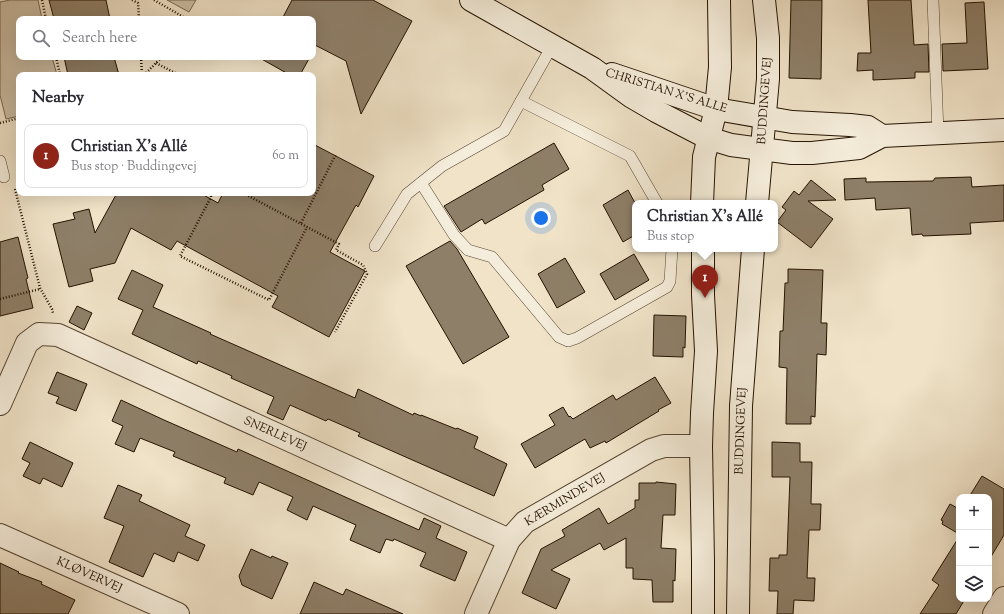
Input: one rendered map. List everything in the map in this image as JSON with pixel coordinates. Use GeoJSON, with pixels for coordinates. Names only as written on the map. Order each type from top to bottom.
{"type":"FeatureCollection","features":[{"type":"Feature","properties":{"kind":"street","name":"CHRISTIAN X'S ALLE"},"geometry":{"type":"LineString","coordinates":[[470,0],[592,68],[632,97],[708,138],[731,145],[792,153],[827,152],[859,148],[882,136],[938,132],[1004,130]]}},
{"type":"Feature","properties":{"kind":"street"},"geometry":{"type":"LineString","coordinates":[[702,200],[704,157],[716,108],[720,67],[719,0]]}},
{"type":"Feature","properties":{"kind":"street","name":"BUDDINGEVEJ"},"geometry":{"type":"LineString","coordinates":[[757,200],[761,149],[766,117],[768,79],[768,38],[764,0]]}},
{"type":"Feature","properties":{"kind":"street","name":"CHRISTIAN X'S ALLE"},"geometry":{"type":"LineString","coordinates":[[592,68],[716,108],[792,122],[868,127],[882,136]]}},
{"type":"Feature","properties":{"kind":"street"},"geometry":{"type":"LineString","coordinates":[[703,252],[703,296],[706,351],[701,446],[703,614]]}},
{"type":"Feature","properties":{"kind":"street","name":"BUDDINGEVEJ"},"geometry":{"type":"LineString","coordinates":[[738,614],[741,406],[753,252]]}},
{"type":"Feature","properties":{"kind":"street"},"geometry":{"type":"LineString","coordinates":[[0,404],[27,343],[49,334]]}},
{"type":"Feature","properties":{"kind":"street","name":"SNERLEVEJ"},"geometry":{"type":"LineString","coordinates":[[49,334],[509,540]]}},
{"type":"Feature","properties":{"kind":"street","name":"KÆRMINDEVEJ"},"geometry":{"type":"LineString","coordinates":[[476,614],[509,540],[525,522],[651,450],[664,446],[701,446]]}},
{"type":"Feature","properties":{"kind":"street","name":"KLØVERVEJ"},"geometry":{"type":"LineString","coordinates":[[0,535],[178,614]]}},
{"type":"Feature","properties":{"kind":"street"},"geometry":{"type":"LineString","coordinates":[[994,614],[1004,598]]}},
{"type":"Feature","properties":{"kind":"lane"},"geometry":{"type":"LineString","coordinates":[[934,0],[938,132]]}},
{"type":"Feature","properties":{"kind":"lane"},"geometry":{"type":"LineString","coordinates":[[375,246],[408,194],[442,166],[504,131],[552,46]]}},
{"type":"Feature","properties":{"kind":"lane"},"geometry":{"type":"LineString","coordinates":[[521,101],[630,156],[656,200]]}},
{"type":"Feature","properties":{"kind":"lane"},"geometry":{"type":"LineString","coordinates":[[0,161],[4,178]]}},
{"type":"Feature","properties":{"kind":"lane"},"geometry":{"type":"LineString","coordinates":[[421,183],[454,235],[468,250],[492,257],[559,338],[568,341],[577,338],[667,287],[670,281],[672,252]]}},
{"type":"Feature","properties":{"kind":"path"},"geometry":{"type":"LineString","coordinates":[[42,0],[45,16]]}},
{"type":"Feature","properties":{"kind":"path"},"geometry":{"type":"LineString","coordinates":[[132,0],[138,3],[139,16]]}},
{"type":"Feature","properties":{"kind":"path"},"geometry":{"type":"LineString","coordinates":[[154,0],[182,16]]}},
{"type":"Feature","properties":{"kind":"path"},"geometry":{"type":"LineString","coordinates":[[57,60],[59,72]]}},
{"type":"Feature","properties":{"kind":"path"},"geometry":{"type":"LineString","coordinates":[[141,60],[143,72]]}},
{"type":"Feature","properties":{"kind":"path"},"geometry":{"type":"LineString","coordinates":[[146,72],[159,60]]}},
{"type":"Feature","properties":{"kind":"path"},"geometry":{"type":"LineString","coordinates":[[156,63],[173,72]]}},
{"type":"Feature","properties":{"kind":"path"},"geometry":{"type":"LineString","coordinates":[[0,123],[16,119]]}},
{"type":"Feature","properties":{"kind":"path"},"geometry":{"type":"LineString","coordinates":[[316,192],[336,154]]}},
{"type":"Feature","properties":{"kind":"path"},"geometry":{"type":"LineString","coordinates":[[4,178],[14,184],[16,192]]}},
{"type":"Feature","properties":{"kind":"path"},"geometry":{"type":"LineString","coordinates":[[17,196],[40,288],[52,309],[49,334]]}},
{"type":"Feature","properties":{"kind":"path"},"geometry":{"type":"LineString","coordinates":[[211,196],[180,256],[269,300],[307,227]]}},
{"type":"Feature","properties":{"kind":"path"},"geometry":{"type":"LineString","coordinates":[[249,196],[339,244],[336,250],[364,265],[367,274],[336,332]]}},
{"type":"Feature","properties":{"kind":"path"},"geometry":{"type":"LineString","coordinates":[[300,223],[314,196]]}},
{"type":"Feature","properties":{"kind":"path"},"geometry":{"type":"LineString","coordinates":[[0,299],[40,288]]}},
{"type":"Feature","properties":{"kind":"shaded area"},"geometry":{"type":"Polygon","coordinates":[[[10,0],[38,0],[41,16],[16,16],[16,60],[53,60],[56,72],[16,72],[16,117],[6,119],[0,95],[0,2],[10,0]]]}},
{"type":"Feature","properties":{"kind":"shaded area"},"geometry":{"type":"Polygon","coordinates":[[[167,0],[196,0],[189,12],[167,0]]]}},
{"type":"Feature","properties":{"kind":"building"},"geometry":{"type":"Polygon","coordinates":[[[49,0],[106,0],[109,16],[53,16],[49,0]]]}},
{"type":"Feature","properties":{"kind":"building"},"geometry":{"type":"Polygon","coordinates":[[[292,0],[373,0],[412,21],[361,114],[346,61],[316,46],[316,16],[284,16],[292,0]]]}},
{"type":"Feature","properties":{"kind":"building"},"geometry":{"type":"Polygon","coordinates":[[[791,0],[822,0],[821,79],[789,78],[791,0]]]}},
{"type":"Feature","properties":{"kind":"building"},"geometry":{"type":"Polygon","coordinates":[[[868,0],[911,0],[914,45],[928,44],[929,72],[915,72],[915,78],[873,80],[873,70],[857,71],[858,53],[871,53],[868,0]]]}},
{"type":"Feature","properties":{"kind":"building"},"geometry":{"type":"Polygon","coordinates":[[[984,2],[988,69],[943,71],[942,44],[967,43],[965,3],[984,2]]]}},
{"type":"Feature","properties":{"kind":"building"},"geometry":{"type":"Polygon","coordinates":[[[65,60],[115,60],[118,72],[67,72],[65,60]]]}},
{"type":"Feature","properties":{"kind":"building"},"geometry":{"type":"Polygon","coordinates":[[[263,60],[308,60],[302,72],[285,72],[263,60]]]}},
{"type":"Feature","properties":{"kind":"building"},"geometry":{"type":"Polygon","coordinates":[[[554,143],[569,169],[542,185],[544,190],[485,224],[482,219],[461,232],[444,206],[554,143]]]}},
{"type":"Feature","properties":{"kind":"building"},"geometry":{"type":"Polygon","coordinates":[[[316,146],[374,176],[358,207],[356,205],[330,252],[365,271],[329,337],[272,307],[278,296],[177,241],[171,250],[131,228],[115,263],[90,269],[93,281],[69,287],[53,224],[75,219],[73,213],[89,209],[95,233],[115,196],[205,196],[218,203],[222,196],[316,196],[316,146]]]}},
{"type":"Feature","properties":{"kind":"building"},"geometry":{"type":"Polygon","coordinates":[[[971,177],[972,187],[1004,185],[1004,221],[970,223],[971,234],[912,235],[910,208],[876,210],[875,198],[845,200],[844,179],[866,178],[866,182],[933,181],[935,178],[971,177]]]}},
{"type":"Feature","properties":{"kind":"building"},"geometry":{"type":"Polygon","coordinates":[[[811,180],[836,200],[808,201],[833,219],[811,248],[778,223],[786,210],[782,207],[794,191],[799,195],[811,180]]]}},
{"type":"Feature","properties":{"kind":"building"},"geometry":{"type":"Polygon","coordinates":[[[628,190],[633,200],[632,200],[632,237],[623,242],[603,205],[628,190]]]}},
{"type":"Feature","properties":{"kind":"building"},"geometry":{"type":"Polygon","coordinates":[[[18,237],[28,278],[26,279],[33,308],[0,316],[0,242],[18,237]]]}},
{"type":"Feature","properties":{"kind":"building"},"geometry":{"type":"Polygon","coordinates":[[[450,241],[457,249],[509,337],[463,364],[406,266],[450,241]]]}},
{"type":"Feature","properties":{"kind":"building"},"geometry":{"type":"Polygon","coordinates":[[[634,254],[649,280],[615,300],[600,274],[634,254]]]}},
{"type":"Feature","properties":{"kind":"building"},"geometry":{"type":"Polygon","coordinates":[[[565,258],[585,292],[557,308],[538,274],[565,258]]]}},
{"type":"Feature","properties":{"kind":"building"},"geometry":{"type":"Polygon","coordinates":[[[788,269],[823,270],[821,323],[827,323],[826,355],[817,354],[815,417],[811,416],[811,424],[786,424],[787,368],[779,367],[780,331],[783,331],[785,283],[788,283],[788,269]]]}},
{"type":"Feature","properties":{"kind":"building"},"geometry":{"type":"Polygon","coordinates":[[[132,270],[163,285],[153,307],[211,333],[210,334],[355,398],[358,389],[413,415],[414,413],[421,415],[478,437],[474,448],[507,464],[494,496],[358,436],[360,433],[328,419],[326,421],[290,405],[283,420],[267,413],[274,397],[231,378],[232,376],[198,361],[197,364],[132,334],[143,310],[118,299],[132,270]]]}},
{"type":"Feature","properties":{"kind":"building"},"geometry":{"type":"Polygon","coordinates":[[[77,306],[92,313],[84,330],[69,322],[77,306]]]}},
{"type":"Feature","properties":{"kind":"building"},"geometry":{"type":"Polygon","coordinates":[[[654,315],[686,316],[685,348],[683,347],[683,357],[653,356],[654,315]]]}},
{"type":"Feature","properties":{"kind":"building"},"geometry":{"type":"Polygon","coordinates":[[[57,372],[87,384],[76,411],[56,403],[59,397],[48,393],[57,372]]]}},
{"type":"Feature","properties":{"kind":"building"},"geometry":{"type":"Polygon","coordinates":[[[655,377],[671,403],[606,443],[605,441],[590,448],[585,439],[535,468],[521,444],[555,425],[549,415],[563,407],[569,417],[570,416],[573,419],[613,395],[616,400],[655,377]]]}},
{"type":"Feature","properties":{"kind":"building"},"geometry":{"type":"Polygon","coordinates":[[[121,400],[237,452],[238,449],[419,530],[424,518],[441,526],[436,538],[467,552],[455,581],[420,566],[426,553],[394,539],[393,541],[386,539],[380,553],[350,540],[356,525],[313,506],[307,520],[287,510],[293,497],[259,482],[253,495],[224,483],[226,478],[173,456],[175,452],[140,438],[134,452],[115,444],[123,426],[112,421],[121,400]]]}},
{"type":"Feature","properties":{"kind":"building"},"geometry":{"type":"Polygon","coordinates":[[[30,442],[73,463],[62,487],[43,478],[40,484],[23,476],[30,463],[22,459],[30,442]]]}},
{"type":"Feature","properties":{"kind":"building"},"geometry":{"type":"Polygon","coordinates":[[[772,442],[800,443],[800,462],[812,462],[811,504],[821,504],[820,530],[809,530],[807,578],[815,578],[814,601],[794,600],[793,614],[777,614],[778,591],[769,591],[770,558],[779,558],[779,555],[787,555],[790,477],[772,477],[772,442]]]}},
{"type":"Feature","properties":{"kind":"building"},"geometry":{"type":"Polygon","coordinates":[[[982,476],[1004,489],[1004,535],[992,555],[992,494],[971,494],[982,476]]]}},
{"type":"Feature","properties":{"kind":"building"},"geometry":{"type":"Polygon","coordinates":[[[656,482],[676,484],[675,515],[663,515],[661,548],[676,549],[675,581],[673,580],[673,602],[653,602],[652,580],[633,579],[633,568],[626,568],[626,538],[604,550],[600,543],[551,570],[570,579],[556,609],[522,593],[541,549],[565,536],[562,530],[599,508],[608,524],[635,508],[635,500],[639,500],[639,483],[656,482]]]}},
{"type":"Feature","properties":{"kind":"building"},"geometry":{"type":"Polygon","coordinates":[[[118,485],[142,495],[139,501],[190,525],[185,536],[205,545],[198,561],[178,552],[174,562],[154,553],[143,577],[109,562],[124,526],[104,518],[118,485]]]}},
{"type":"Feature","properties":{"kind":"building"},"geometry":{"type":"Polygon","coordinates":[[[950,504],[956,507],[956,532],[942,524],[943,521],[941,520],[950,504]]]}},
{"type":"Feature","properties":{"kind":"building"},"geometry":{"type":"Polygon","coordinates":[[[956,542],[956,602],[963,602],[956,614],[920,614],[939,585],[932,580],[956,542]]]}},
{"type":"Feature","properties":{"kind":"building"},"geometry":{"type":"Polygon","coordinates":[[[251,549],[271,558],[272,556],[288,563],[272,599],[242,585],[239,576],[251,549]]]}},
{"type":"Feature","properties":{"kind":"building"},"geometry":{"type":"Polygon","coordinates":[[[0,563],[19,572],[18,573],[42,582],[41,584],[75,600],[68,614],[0,614],[0,563]]]}},
{"type":"Feature","properties":{"kind":"building"},"geometry":{"type":"Polygon","coordinates":[[[314,582],[343,595],[346,589],[403,614],[300,614],[314,582]]]}},
{"type":"Feature","properties":{"kind":"place","name":"Christian X's Allé"},"geometry":{"type":"Point","coordinates":[705,298]}}]}
